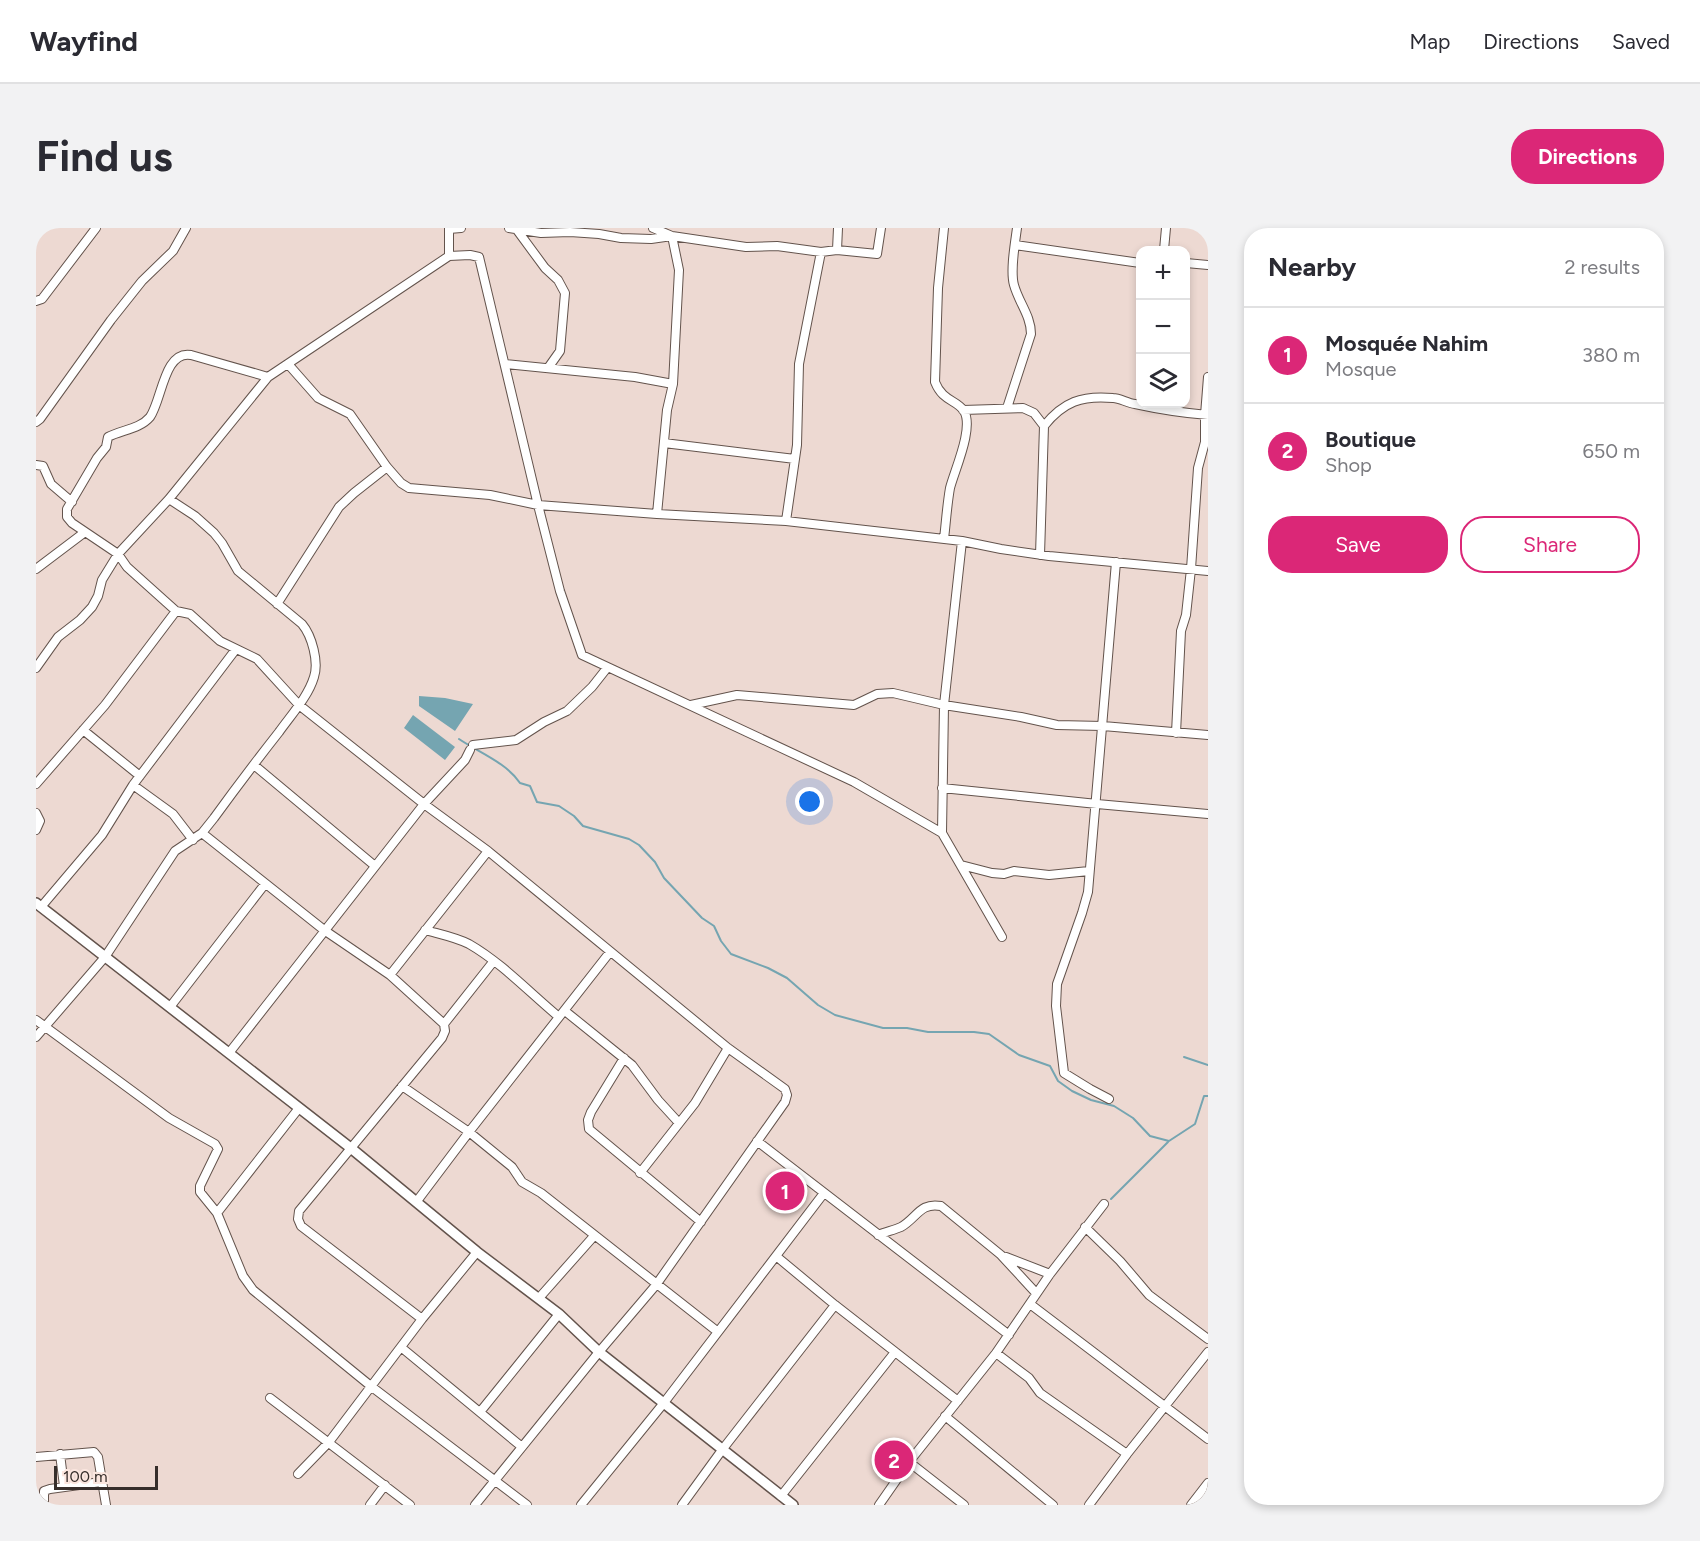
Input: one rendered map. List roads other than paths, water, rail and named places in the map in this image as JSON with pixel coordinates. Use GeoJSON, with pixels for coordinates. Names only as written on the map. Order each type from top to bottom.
{"type":"FeatureCollection","features":[{"type":"Feature","properties":{"kind":"street"},"geometry":{"type":"LineString","coordinates":[[36,301],[42,299],[96,228]]}},
{"type":"Feature","properties":{"kind":"street"},"geometry":{"type":"LineString","coordinates":[[37,417],[142,281],[173,251],[186,228]]}},
{"type":"Feature","properties":{"kind":"street"},"geometry":{"type":"LineString","coordinates":[[449,256],[449,228],[461,228]]}},
{"type":"Feature","properties":{"kind":"street"},"geometry":{"type":"LineString","coordinates":[[508,228],[541,233],[599,234],[631,238],[672,237],[746,247],[777,246],[821,252],[837,250],[877,254],[881,228]]}},
{"type":"Feature","properties":{"kind":"street"},"geometry":{"type":"LineString","coordinates":[[653,228],[672,237]]}},
{"type":"Feature","properties":{"kind":"street"},"geometry":{"type":"LineString","coordinates":[[837,250],[838,228]]}},
{"type":"Feature","properties":{"kind":"street"},"geometry":{"type":"LineString","coordinates":[[944,228],[938,288],[935,382],[940,393],[963,410],[967,420],[967,430],[950,489],[944,539]]}},
{"type":"Feature","properties":{"kind":"street"},"geometry":{"type":"LineString","coordinates":[[1007,408],[1031,334],[1031,322],[1020,302],[1013,282],[1017,228]]}},
{"type":"Feature","properties":{"kind":"street"},"geometry":{"type":"LineString","coordinates":[[1164,246],[1166,228]]}},
{"type":"Feature","properties":{"kind":"street"},"geometry":{"type":"LineString","coordinates":[[517,230],[545,268],[558,280],[565,293],[560,351],[548,368]]}},
{"type":"Feature","properties":{"kind":"street"},"geometry":{"type":"LineString","coordinates":[[657,514],[667,410],[673,384],[679,270],[672,237]]}},
{"type":"Feature","properties":{"kind":"street"},"geometry":{"type":"LineString","coordinates":[[1015,245],[1136,262]]}},
{"type":"Feature","properties":{"kind":"street"},"geometry":{"type":"LineString","coordinates":[[786,521],[795,459],[799,364],[821,252]]}},
{"type":"Feature","properties":{"kind":"street"},"geometry":{"type":"LineString","coordinates":[[36,668],[58,638],[92,607],[98,596],[102,580],[118,554],[169,499],[268,377],[449,256],[479,257],[560,591],[582,655],[854,782],[942,834],[1002,937]]}},
{"type":"Feature","properties":{"kind":"street"},"geometry":{"type":"LineString","coordinates":[[1190,263],[1208,265]]}},
{"type":"Feature","properties":{"kind":"street"},"geometry":{"type":"LineString","coordinates":[[268,377],[183,353],[177,357],[170,367],[149,418],[131,429],[108,437],[106,447],[67,509],[67,517],[118,554],[127,567],[176,611],[190,614],[220,641],[257,659],[299,705],[424,804],[488,851],[728,1048],[785,1089],[787,1095],[785,1102],[656,1285],[475,1505]]}},
{"type":"Feature","properties":{"kind":"street"},"geometry":{"type":"LineString","coordinates":[[288,364],[318,398],[350,414],[387,467],[401,483],[409,488],[490,495],[538,505],[786,521],[962,541],[1040,555],[1208,571]]}},
{"type":"Feature","properties":{"kind":"street"},"geometry":{"type":"LineString","coordinates":[[505,364],[635,377],[673,384]]}},
{"type":"Feature","properties":{"kind":"street"},"geometry":{"type":"LineString","coordinates":[[1176,733],[1181,631],[1186,615],[1191,569],[1198,468],[1205,442],[1208,377]]}},
{"type":"Feature","properties":{"kind":"street"},"geometry":{"type":"LineString","coordinates":[[1044,426],[1067,404],[1084,399],[1114,397],[1132,404],[1206,415]]}},
{"type":"Feature","properties":{"kind":"street"},"geometry":{"type":"LineString","coordinates":[[963,410],[1023,408],[1034,412],[1044,426],[1040,555]]}},
{"type":"Feature","properties":{"kind":"street"},"geometry":{"type":"LineString","coordinates":[[664,443],[795,459]]}},
{"type":"Feature","properties":{"kind":"street"},"geometry":{"type":"LineString","coordinates":[[36,465],[42,466],[51,484],[72,502]]}},
{"type":"Feature","properties":{"kind":"street"},"geometry":{"type":"LineString","coordinates":[[277,604],[339,507],[387,467]]}},
{"type":"Feature","properties":{"kind":"street"},"geometry":{"type":"LineString","coordinates":[[36,1037],[105,957],[175,851],[202,833],[299,705],[315,675],[308,632],[302,624],[238,571],[214,533],[195,516],[169,499]]}},
{"type":"Feature","properties":{"kind":"street"},"geometry":{"type":"LineString","coordinates":[[36,570],[85,532]]}},
{"type":"Feature","properties":{"kind":"street"},"geometry":{"type":"LineString","coordinates":[[942,834],[944,705],[962,541]]}},
{"type":"Feature","properties":{"kind":"street"},"geometry":{"type":"LineString","coordinates":[[1109,1098],[1064,1073],[1056,1006],[1057,984],[1088,892],[1116,562]]}},
{"type":"Feature","properties":{"kind":"street"},"geometry":{"type":"LineString","coordinates":[[36,784],[83,730],[176,611]]}},
{"type":"Feature","properties":{"kind":"street"},"geometry":{"type":"LineString","coordinates":[[236,649],[133,784],[102,835],[39,905],[352,1149],[477,1252],[559,1314],[599,1352],[663,1404],[793,1505]]}},
{"type":"Feature","properties":{"kind":"street"},"geometry":{"type":"LineString","coordinates":[[229,1053],[424,804],[465,760],[471,747],[516,740],[544,722],[567,711],[592,687],[607,668]]}},
{"type":"Feature","properties":{"kind":"street"},"geometry":{"type":"LineString","coordinates":[[691,705],[737,695],[854,705],[877,694],[893,693],[944,705],[1057,725],[1103,726],[1208,735]]}},
{"type":"Feature","properties":{"kind":"street"},"geometry":{"type":"LineString","coordinates":[[83,730],[140,776]]}},
{"type":"Feature","properties":{"kind":"street"},"geometry":{"type":"LineString","coordinates":[[254,765],[375,866]]}},
{"type":"Feature","properties":{"kind":"street"},"geometry":{"type":"LineString","coordinates":[[133,784],[173,814],[193,840]]}},
{"type":"Feature","properties":{"kind":"street"},"geometry":{"type":"LineString","coordinates":[[942,788],[1208,814]]}},
{"type":"Feature","properties":{"kind":"street"},"geometry":{"type":"LineString","coordinates":[[36,813],[40,821],[36,831]]}},
{"type":"Feature","properties":{"kind":"street"},"geometry":{"type":"LineString","coordinates":[[202,833],[324,930],[390,975],[444,1024],[445,1031],[442,1038],[299,1212],[298,1219],[301,1226],[422,1319]]}},
{"type":"Feature","properties":{"kind":"street"},"geometry":{"type":"LineString","coordinates":[[390,975],[488,851]]}},
{"type":"Feature","properties":{"kind":"street"},"geometry":{"type":"LineString","coordinates":[[961,865],[998,873],[1014,871],[1049,875],[1089,871]]}},
{"type":"Feature","properties":{"kind":"street"},"geometry":{"type":"LineString","coordinates":[[170,1007],[265,884]]}},
{"type":"Feature","properties":{"kind":"street"},"geometry":{"type":"LineString","coordinates":[[424,930],[450,936],[469,944],[624,1058],[679,1123]]}},
{"type":"Feature","properties":{"kind":"street"},"geometry":{"type":"LineString","coordinates":[[417,1201],[610,952]]}},
{"type":"Feature","properties":{"kind":"street"},"geometry":{"type":"LineString","coordinates":[[444,1024],[493,962]]}},
{"type":"Feature","properties":{"kind":"street"},"geometry":{"type":"LineString","coordinates":[[36,1020],[169,1118],[215,1144],[218,1149],[216,1157],[199,1190],[217,1212],[243,1276],[253,1290],[372,1387],[527,1505]]}},
{"type":"Feature","properties":{"kind":"street"},"geometry":{"type":"LineString","coordinates":[[640,1173],[695,1103],[728,1048]]}},
{"type":"Feature","properties":{"kind":"street"},"geometry":{"type":"LineString","coordinates":[[624,1058],[591,1112],[588,1120],[589,1129],[701,1222]]}},
{"type":"Feature","properties":{"kind":"street"},"geometry":{"type":"LineString","coordinates":[[402,1086],[469,1132],[512,1167],[522,1182],[541,1193],[718,1332]]}},
{"type":"Feature","properties":{"kind":"street"},"geometry":{"type":"LineString","coordinates":[[217,1212],[299,1108]]}},
{"type":"Feature","properties":{"kind":"street"},"geometry":{"type":"LineString","coordinates":[[758,1141],[1009,1335]]}},
{"type":"Feature","properties":{"kind":"street"},"geometry":{"type":"LineString","coordinates":[[581,1505],[663,1404],[824,1193]]}},
{"type":"Feature","properties":{"kind":"street"},"geometry":{"type":"LineString","coordinates":[[878,1235],[901,1227],[931,1204],[941,1206],[1001,1255],[1036,1293]]}},
{"type":"Feature","properties":{"kind":"street"},"geometry":{"type":"LineString","coordinates":[[879,1505],[909,1462],[996,1353],[1036,1293],[1104,1204]]}},
{"type":"Feature","properties":{"kind":"street"},"geometry":{"type":"LineString","coordinates":[[1085,1227],[1120,1261],[1149,1295],[1208,1339]]}},
{"type":"Feature","properties":{"kind":"street"},"geometry":{"type":"LineString","coordinates":[[538,1298],[594,1236]]}},
{"type":"Feature","properties":{"kind":"street"},"geometry":{"type":"LineString","coordinates":[[298,1474],[329,1442],[422,1319],[477,1252]]}},
{"type":"Feature","properties":{"kind":"street"},"geometry":{"type":"LineString","coordinates":[[1001,1255],[1050,1274]]}},
{"type":"Feature","properties":{"kind":"street"},"geometry":{"type":"LineString","coordinates":[[776,1256],[958,1401]]}},
{"type":"Feature","properties":{"kind":"street"},"geometry":{"type":"LineString","coordinates":[[1030,1304],[1208,1439]]}},
{"type":"Feature","properties":{"kind":"street"},"geometry":{"type":"LineString","coordinates":[[682,1505],[835,1305]]}},
{"type":"Feature","properties":{"kind":"street"},"geometry":{"type":"LineString","coordinates":[[480,1412],[559,1314]]}},
{"type":"Feature","properties":{"kind":"street"},"geometry":{"type":"LineString","coordinates":[[402,1348],[522,1447]]}},
{"type":"Feature","properties":{"kind":"street"},"geometry":{"type":"LineString","coordinates":[[781,1496],[895,1352]]}},
{"type":"Feature","properties":{"kind":"street"},"geometry":{"type":"LineString","coordinates":[[1089,1505],[1208,1352]]}},
{"type":"Feature","properties":{"kind":"street"},"geometry":{"type":"LineString","coordinates":[[996,1353],[1029,1378],[1040,1393],[1127,1454]]}},
{"type":"Feature","properties":{"kind":"street"},"geometry":{"type":"LineString","coordinates":[[270,1398],[410,1505]]}},
{"type":"Feature","properties":{"kind":"street"},"geometry":{"type":"LineString","coordinates":[[945,1416],[1053,1505]]}},
{"type":"Feature","properties":{"kind":"street"},"geometry":{"type":"LineString","coordinates":[[36,1457],[94,1452],[98,1457],[106,1505]]}},
{"type":"Feature","properties":{"kind":"street"},"geometry":{"type":"LineString","coordinates":[[60,1454],[64,1486]]}},
{"type":"Feature","properties":{"kind":"street"},"geometry":{"type":"LineString","coordinates":[[909,1462],[964,1505]]}},
{"type":"Feature","properties":{"kind":"street"},"geometry":{"type":"LineString","coordinates":[[44,1505],[44,1491],[64,1486],[101,1482]]}},
{"type":"Feature","properties":{"kind":"street"},"geometry":{"type":"LineString","coordinates":[[1191,1505],[1208,1483]]}},
{"type":"Feature","properties":{"kind":"street"},"geometry":{"type":"LineString","coordinates":[[370,1505],[385,1485]]}},
{"type":"Feature","properties":{"kind":"water"},"geometry":{"type":"Polygon","coordinates":[[[419,696],[445,698],[473,704],[455,731],[419,706],[419,696]]]}},
{"type":"Feature","properties":{"kind":"water"},"geometry":{"type":"Polygon","coordinates":[[[413,715],[455,747],[445,760],[404,728],[413,715]]]}},
{"type":"Feature","properties":{"kind":"waterway"},"geometry":{"type":"LineString","coordinates":[[459,739],[500,764],[520,783],[530,786],[537,802],[559,806],[574,816],[583,826],[629,839],[639,845],[655,862],[664,878],[702,918],[714,926],[721,941],[731,954],[787,978],[818,1005],[835,1015],[883,1028],[989,1034],[1019,1055],[1050,1066],[1058,1081],[1072,1091],[1091,1100],[1114,1106],[1133,1118],[1150,1136],[1169,1141],[1195,1124],[1204,1096],[1208,1096]]}},
{"type":"Feature","properties":{"kind":"waterway"},"geometry":{"type":"LineString","coordinates":[[1184,1057],[1208,1065]]}},
{"type":"Feature","properties":{"kind":"waterway"},"geometry":{"type":"LineString","coordinates":[[1111,1199],[1168,1142]]}},
{"type":"Feature","properties":{"kind":"place","name":"Mosquée Nahim"},"geometry":{"type":"Point","coordinates":[785,1191]}},
{"type":"Feature","properties":{"kind":"place","name":"Boutique"},"geometry":{"type":"Point","coordinates":[894,1460]}}]}
